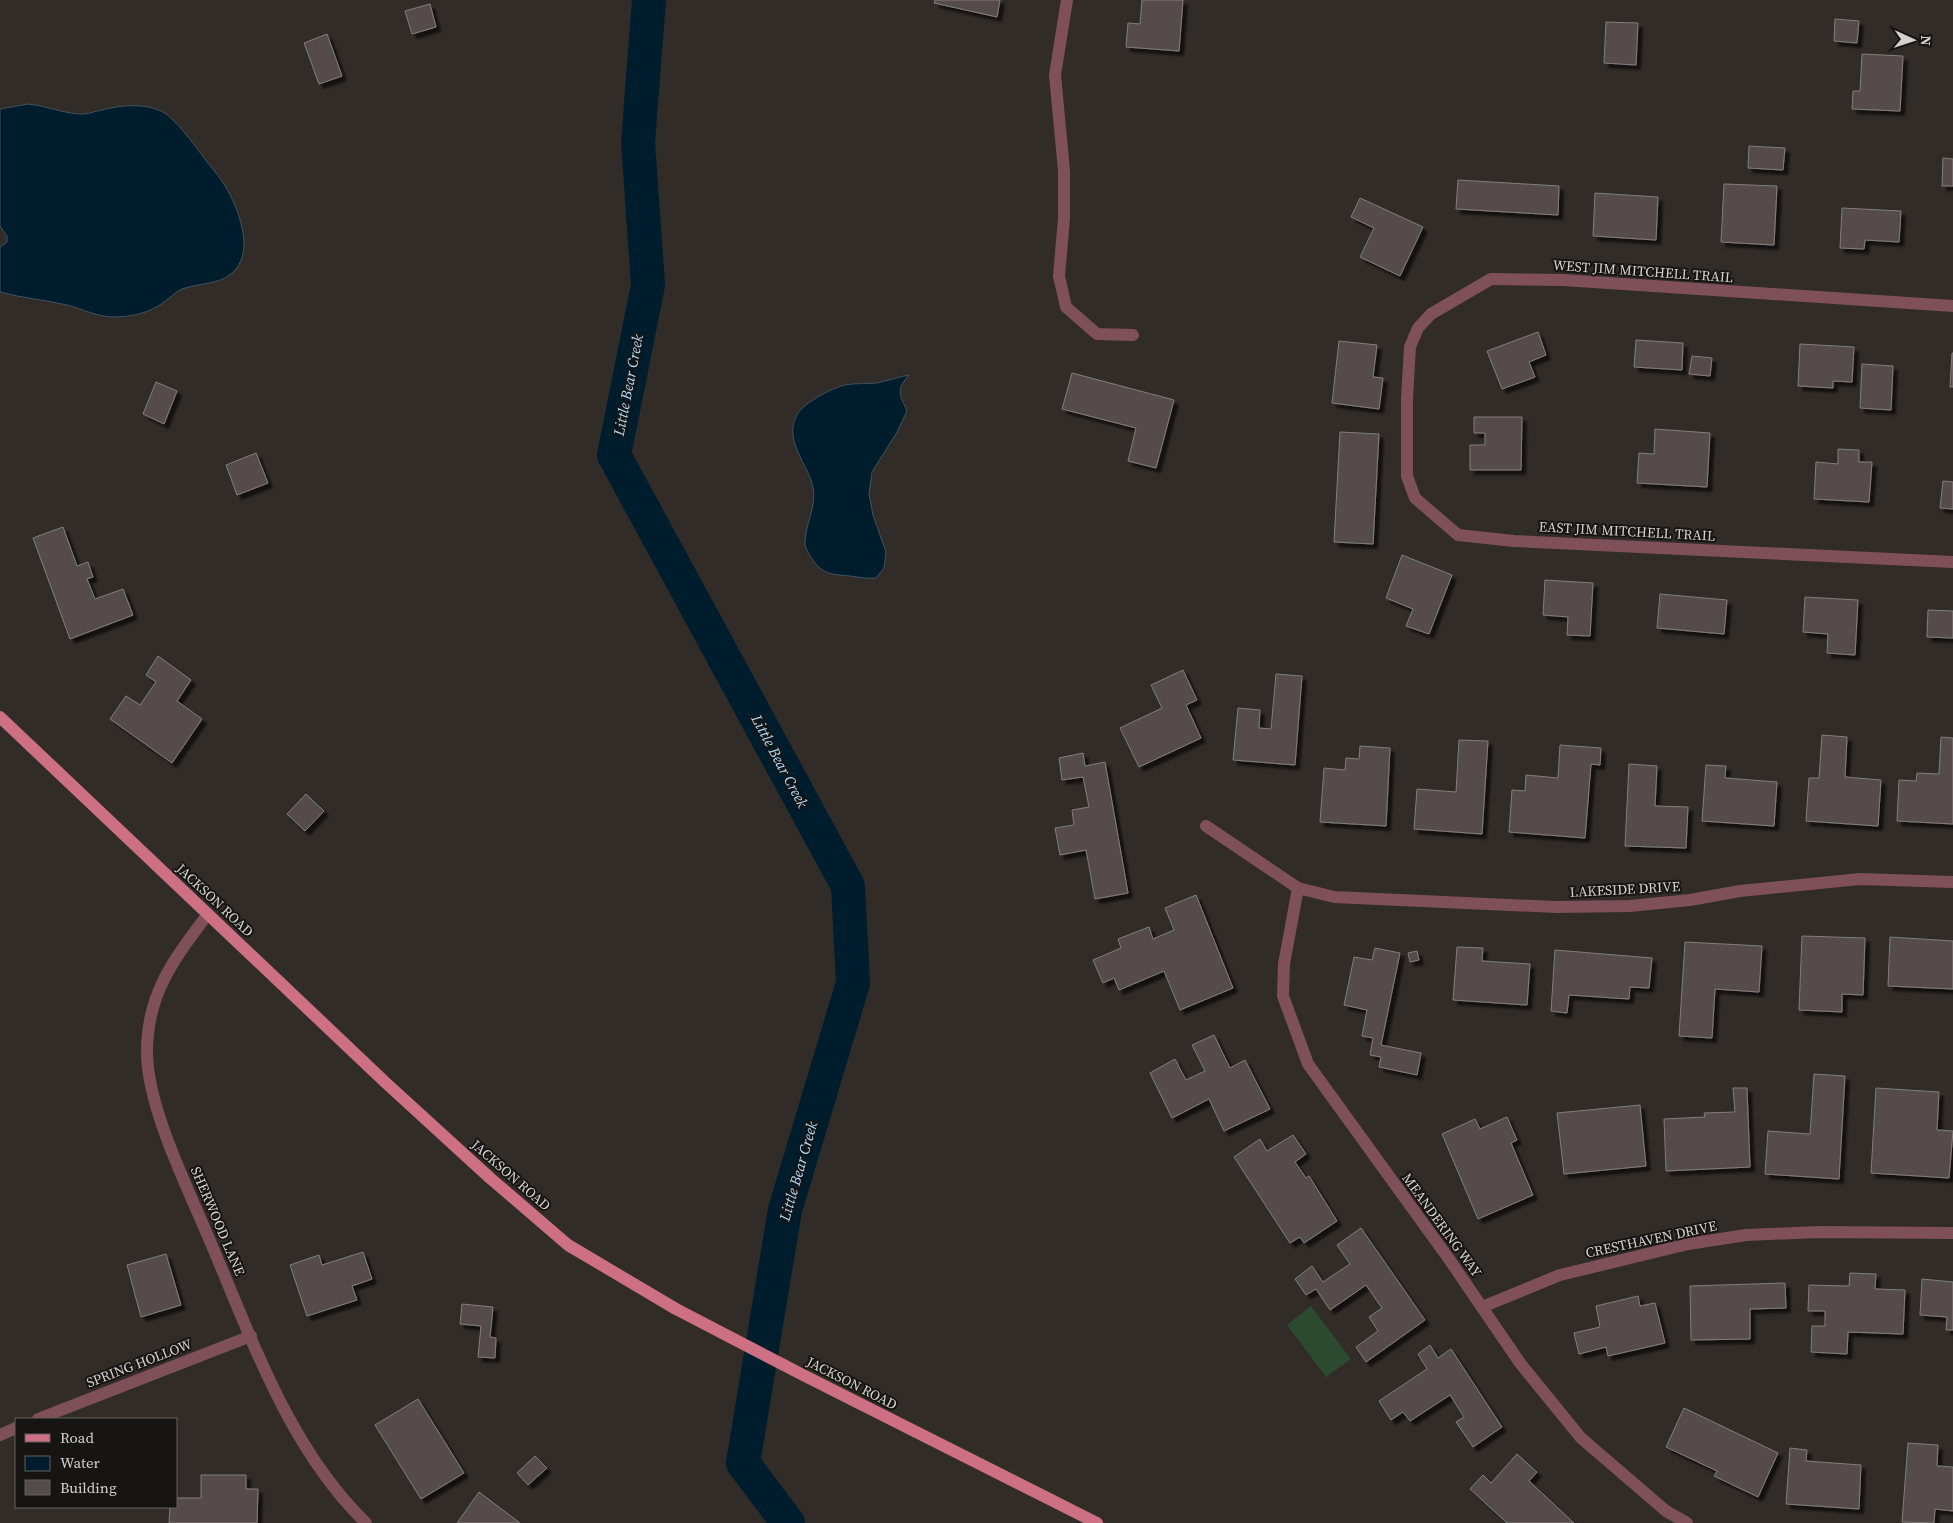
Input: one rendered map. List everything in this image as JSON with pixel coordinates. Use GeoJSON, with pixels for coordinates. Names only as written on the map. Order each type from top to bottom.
{"type":"FeatureCollection","features":[{"type":"Feature","properties":{"kind":"main road","name":"JACKSON ROAD"},"geometry":{"type":"LineString","coordinates":[[0,717],[490,1178],[568,1245],[676,1309],[1097,1523]]}},
{"type":"Feature","properties":{"kind":"street"},"geometry":{"type":"LineString","coordinates":[[1067,0],[1055,75],[1064,171],[1064,218],[1059,276],[1066,307],[1097,334],[1133,335]]}},
{"type":"Feature","properties":{"kind":"street","name":"WEST JIM MITCHELL TRAIL"},"geometry":{"type":"LineString","coordinates":[[1407,398],[1410,348],[1418,328],[1431,314],[1491,279],[1563,280],[1953,306]]}},
{"type":"Feature","properties":{"kind":"street","name":"EAST JIM MITCHELL TRAIL"},"geometry":{"type":"LineString","coordinates":[[1407,398],[1408,476],[1415,498],[1458,535],[1514,540],[1953,562]]}},
{"type":"Feature","properties":{"kind":"street","name":"LAKESIDE DRIVE"},"geometry":{"type":"LineString","coordinates":[[1206,826],[1298,888],[1334,898],[1556,907],[1630,906],[1690,900],[1740,891],[1860,879],[1953,882]]}},
{"type":"Feature","properties":{"kind":"street","name":"MEANDERING WAY"},"geometry":{"type":"LineString","coordinates":[[1298,888],[1284,964],[1283,996],[1308,1064],[1449,1259],[1520,1363],[1581,1438],[1666,1511],[1686,1523]]}},
{"type":"Feature","properties":{"kind":"street","name":"SHERWOOD LANE"},"geometry":{"type":"LineString","coordinates":[[208,914],[175,957],[155,994],[146,1053],[150,1084],[163,1126],[187,1187],[268,1378],[304,1444],[331,1486],[366,1523]]}},
{"type":"Feature","properties":{"kind":"street","name":"CRESTHAVEN DRIVE"},"geometry":{"type":"LineString","coordinates":[[1482,1306],[1560,1275],[1688,1244],[1746,1236],[1818,1232],[1953,1233]]}},
{"type":"Feature","properties":{"kind":"street","name":"SPRING HOLLOW"},"geometry":{"type":"LineString","coordinates":[[41,1418],[251,1336]]}},
{"type":"Feature","properties":{"kind":"street"},"geometry":{"type":"LineString","coordinates":[[0,1435],[15,1428]]}},
{"type":"Feature","properties":{"kind":"green space"},"geometry":{"type":"Polygon","coordinates":[[[1311,1306],[1351,1359],[1326,1377],[1287,1325],[1311,1306]]]}},
{"type":"Feature","properties":{"kind":"water"},"geometry":{"type":"Polygon","coordinates":[[[28,104],[83,114],[116,107],[140,106],[154,108],[168,116],[183,130],[216,173],[230,195],[241,223],[244,237],[240,263],[232,273],[221,280],[182,289],[159,306],[147,312],[120,317],[102,316],[67,305],[0,292],[0,247],[7,242],[7,236],[0,226],[0,109],[28,104]]]}},
{"type":"Feature","properties":{"kind":"water"},"geometry":{"type":"Polygon","coordinates":[[[909,375],[902,384],[900,392],[907,411],[897,432],[872,472],[869,494],[873,515],[886,552],[884,568],[876,578],[836,575],[826,572],[817,566],[805,546],[814,494],[810,478],[795,443],[793,424],[800,410],[811,401],[839,387],[876,383],[909,375]]]}},
{"type":"Feature","properties":{"kind":"building"},"geometry":{"type":"Polygon","coordinates":[[[935,0],[1000,0],[997,17],[934,3],[935,0]]]}},
{"type":"Feature","properties":{"kind":"building"},"geometry":{"type":"Polygon","coordinates":[[[1142,0],[1183,0],[1179,51],[1126,47],[1128,23],[1140,24],[1142,0]]]}},
{"type":"Feature","properties":{"kind":"building"},"geometry":{"type":"Polygon","coordinates":[[[430,4],[436,27],[412,34],[405,11],[430,4]]]}},
{"type":"Feature","properties":{"kind":"building"},"geometry":{"type":"Polygon","coordinates":[[[1835,19],[1859,21],[1857,43],[1834,41],[1835,19]]]}},
{"type":"Feature","properties":{"kind":"building"},"geometry":{"type":"Polygon","coordinates":[[[1606,22],[1638,23],[1636,65],[1604,63],[1606,22]]]}},
{"type":"Feature","properties":{"kind":"building"},"geometry":{"type":"Polygon","coordinates":[[[327,34],[342,76],[319,84],[304,43],[327,34]]]}},
{"type":"Feature","properties":{"kind":"building"},"geometry":{"type":"Polygon","coordinates":[[[1862,54],[1903,56],[1900,111],[1852,109],[1853,91],[1860,91],[1862,54]]]}},
{"type":"Feature","properties":{"kind":"building"},"geometry":{"type":"Polygon","coordinates":[[[1749,146],[1785,148],[1783,170],[1748,168],[1749,146]]]}},
{"type":"Feature","properties":{"kind":"building"},"geometry":{"type":"Polygon","coordinates":[[[1943,158],[1953,159],[1953,186],[1942,186],[1943,158]]]}},
{"type":"Feature","properties":{"kind":"building"},"geometry":{"type":"Polygon","coordinates":[[[1458,180],[1559,186],[1558,215],[1456,209],[1458,180]]]}},
{"type":"Feature","properties":{"kind":"building"},"geometry":{"type":"Polygon","coordinates":[[[1724,184],[1777,186],[1774,245],[1721,242],[1724,184]]]}},
{"type":"Feature","properties":{"kind":"building"},"geometry":{"type":"Polygon","coordinates":[[[1595,193],[1658,197],[1656,240],[1593,236],[1595,193]]]}},
{"type":"Feature","properties":{"kind":"building"},"geometry":{"type":"Polygon","coordinates":[[[1360,198],[1423,227],[1400,276],[1360,257],[1374,228],[1351,217],[1360,198]]]}},
{"type":"Feature","properties":{"kind":"building"},"geometry":{"type":"Polygon","coordinates":[[[1842,208],[1901,211],[1899,242],[1865,240],[1864,249],[1840,248],[1842,208]]]}},
{"type":"Feature","properties":{"kind":"building"},"geometry":{"type":"Polygon","coordinates":[[[1538,332],[1546,355],[1529,362],[1535,377],[1502,389],[1487,351],[1538,332]]]}},
{"type":"Feature","properties":{"kind":"building"},"geometry":{"type":"Polygon","coordinates":[[[1636,340],[1683,343],[1682,370],[1634,367],[1636,340]]]}},
{"type":"Feature","properties":{"kind":"building"},"geometry":{"type":"Polygon","coordinates":[[[1339,341],[1377,345],[1373,377],[1383,378],[1379,409],[1332,403],[1339,341]]]}},
{"type":"Feature","properties":{"kind":"building"},"geometry":{"type":"Polygon","coordinates":[[[1800,344],[1854,347],[1852,382],[1833,381],[1833,388],[1798,386],[1800,344]]]}},
{"type":"Feature","properties":{"kind":"building"},"geometry":{"type":"Polygon","coordinates":[[[1952,353],[1953,387],[1950,387],[1952,353]]]}},
{"type":"Feature","properties":{"kind":"building"},"geometry":{"type":"Polygon","coordinates":[[[1692,356],[1712,358],[1710,376],[1689,374],[1692,356]]]}},
{"type":"Feature","properties":{"kind":"building"},"geometry":{"type":"Polygon","coordinates":[[[1862,364],[1893,366],[1891,410],[1860,408],[1862,364]]]}},
{"type":"Feature","properties":{"kind":"building"},"geometry":{"type":"Polygon","coordinates":[[[1072,373],[1174,400],[1156,468],[1128,461],[1136,428],[1062,409],[1072,373]]]}},
{"type":"Feature","properties":{"kind":"building"},"geometry":{"type":"Polygon","coordinates":[[[156,382],[177,391],[164,424],[143,414],[156,382]]]}},
{"type":"Feature","properties":{"kind":"building"},"geometry":{"type":"Polygon","coordinates":[[[1474,417],[1522,417],[1521,470],[1470,470],[1470,445],[1485,445],[1485,433],[1474,433],[1474,417]]]}},
{"type":"Feature","properties":{"kind":"building"},"geometry":{"type":"Polygon","coordinates":[[[1655,429],[1710,433],[1707,487],[1637,483],[1639,453],[1654,454],[1655,429]]]}},
{"type":"Feature","properties":{"kind":"building"},"geometry":{"type":"Polygon","coordinates":[[[1340,432],[1379,434],[1373,544],[1334,542],[1340,432]]]}},
{"type":"Feature","properties":{"kind":"building"},"geometry":{"type":"Polygon","coordinates":[[[1838,449],[1859,450],[1859,462],[1872,462],[1869,502],[1814,499],[1816,462],[1838,464],[1838,449]]]}},
{"type":"Feature","properties":{"kind":"building"},"geometry":{"type":"Polygon","coordinates":[[[256,453],[268,483],[237,495],[226,465],[256,453]]]}},
{"type":"Feature","properties":{"kind":"building"},"geometry":{"type":"Polygon","coordinates":[[[1943,481],[1953,482],[1953,509],[1940,508],[1943,481]]]}},
{"type":"Feature","properties":{"kind":"building"},"geometry":{"type":"Polygon","coordinates":[[[63,527],[77,566],[88,562],[93,577],[87,579],[95,599],[123,589],[133,615],[70,639],[33,538],[63,527]]]}},
{"type":"Feature","properties":{"kind":"building"},"geometry":{"type":"Polygon","coordinates":[[[1402,555],[1452,575],[1429,634],[1406,626],[1413,609],[1386,598],[1402,555]]]}},
{"type":"Feature","properties":{"kind":"building"},"geometry":{"type":"Polygon","coordinates":[[[1545,580],[1593,583],[1590,636],[1567,635],[1568,617],[1543,615],[1545,580]]]}},
{"type":"Feature","properties":{"kind":"building"},"geometry":{"type":"Polygon","coordinates":[[[1660,594],[1727,600],[1724,634],[1657,628],[1660,594]]]}},
{"type":"Feature","properties":{"kind":"building"},"geometry":{"type":"Polygon","coordinates":[[[1805,597],[1858,600],[1855,655],[1827,653],[1828,634],[1803,632],[1805,597]]]}},
{"type":"Feature","properties":{"kind":"building"},"geometry":{"type":"Polygon","coordinates":[[[1928,610],[1953,611],[1953,638],[1927,637],[1928,610]]]}},
{"type":"Feature","properties":{"kind":"building"},"geometry":{"type":"Polygon","coordinates":[[[158,656],[191,680],[177,701],[202,719],[172,763],[110,719],[126,696],[140,705],[156,682],[146,675],[158,656]]]}},
{"type":"Feature","properties":{"kind":"building"},"geometry":{"type":"Polygon","coordinates":[[[1183,670],[1197,700],[1186,705],[1201,738],[1139,767],[1120,728],[1162,708],[1151,685],[1183,670]]]}},
{"type":"Feature","properties":{"kind":"building"},"geometry":{"type":"Polygon","coordinates":[[[1276,674],[1302,676],[1295,765],[1233,760],[1238,708],[1260,710],[1259,728],[1271,729],[1276,674]]]}},
{"type":"Feature","properties":{"kind":"building"},"geometry":{"type":"Polygon","coordinates":[[[1822,735],[1847,737],[1845,777],[1881,780],[1878,826],[1806,821],[1809,778],[1819,778],[1822,735]]]}},
{"type":"Feature","properties":{"kind":"building"},"geometry":{"type":"Polygon","coordinates":[[[1941,737],[1953,738],[1953,824],[1897,821],[1899,780],[1916,781],[1917,773],[1939,774],[1941,737]]]}},
{"type":"Feature","properties":{"kind":"building"},"geometry":{"type":"Polygon","coordinates":[[[1459,740],[1488,741],[1482,834],[1414,829],[1417,789],[1456,792],[1459,740]]]}},
{"type":"Feature","properties":{"kind":"building"},"geometry":{"type":"Polygon","coordinates":[[[1560,745],[1601,748],[1600,765],[1591,764],[1585,838],[1509,832],[1512,790],[1525,791],[1526,775],[1558,778],[1560,745]]]}},
{"type":"Feature","properties":{"kind":"building"},"geometry":{"type":"Polygon","coordinates":[[[1360,746],[1390,748],[1386,826],[1320,822],[1324,768],[1345,770],[1346,758],[1359,759],[1360,746]]]}},
{"type":"Feature","properties":{"kind":"building"},"geometry":{"type":"Polygon","coordinates":[[[1083,753],[1085,766],[1105,762],[1128,893],[1095,899],[1086,850],[1060,855],[1055,828],[1074,825],[1072,810],[1089,807],[1083,777],[1062,780],[1059,758],[1083,753]]]}},
{"type":"Feature","properties":{"kind":"building"},"geometry":{"type":"Polygon","coordinates":[[[1629,764],[1657,766],[1655,806],[1688,807],[1686,848],[1625,846],[1629,764]]]}},
{"type":"Feature","properties":{"kind":"building"},"geometry":{"type":"Polygon","coordinates":[[[1706,765],[1726,766],[1725,778],[1777,782],[1774,826],[1702,821],[1706,765]]]}},
{"type":"Feature","properties":{"kind":"building"},"geometry":{"type":"Polygon","coordinates":[[[306,794],[324,811],[305,831],[287,814],[306,794]]]}},
{"type":"Feature","properties":{"kind":"building"},"geometry":{"type":"Polygon","coordinates":[[[1196,895],[1233,988],[1180,1010],[1164,971],[1119,990],[1114,978],[1103,983],[1093,960],[1121,948],[1118,939],[1149,927],[1153,939],[1174,930],[1165,908],[1196,895]]]}},
{"type":"Feature","properties":{"kind":"building"},"geometry":{"type":"Polygon","coordinates":[[[1802,936],[1865,938],[1863,995],[1842,994],[1842,1012],[1799,1010],[1802,936]]]}},
{"type":"Feature","properties":{"kind":"building"},"geometry":{"type":"Polygon","coordinates":[[[1890,937],[1953,941],[1953,989],[1888,986],[1890,937]]]}},
{"type":"Feature","properties":{"kind":"building"},"geometry":{"type":"Polygon","coordinates":[[[1685,942],[1762,946],[1759,992],[1715,989],[1712,1038],[1679,1036],[1685,942]]]}},
{"type":"Feature","properties":{"kind":"building"},"geometry":{"type":"Polygon","coordinates":[[[1457,947],[1483,948],[1482,961],[1530,964],[1527,1005],[1453,1000],[1457,947]]]}},
{"type":"Feature","properties":{"kind":"building"},"geometry":{"type":"Polygon","coordinates":[[[1375,948],[1400,953],[1381,1045],[1421,1053],[1417,1075],[1379,1067],[1381,1057],[1370,1055],[1373,1038],[1362,1036],[1367,1010],[1344,1005],[1354,957],[1372,960],[1375,948]]]}},
{"type":"Feature","properties":{"kind":"building"},"geometry":{"type":"Polygon","coordinates":[[[1555,950],[1652,958],[1649,988],[1630,987],[1629,999],[1569,995],[1567,1013],[1551,1011],[1555,950]]]}},
{"type":"Feature","properties":{"kind":"building"},"geometry":{"type":"Polygon","coordinates":[[[1417,951],[1419,960],[1410,962],[1408,953],[1417,951]]]}},
{"type":"Feature","properties":{"kind":"building"},"geometry":{"type":"Polygon","coordinates":[[[1214,1035],[1230,1068],[1245,1060],[1270,1109],[1224,1131],[1209,1099],[1172,1118],[1150,1073],[1175,1059],[1186,1080],[1205,1071],[1192,1045],[1214,1035]]]}},
{"type":"Feature","properties":{"kind":"building"},"geometry":{"type":"Polygon","coordinates":[[[1814,1074],[1845,1076],[1839,1179],[1765,1174],[1768,1131],[1810,1134],[1814,1074]]]}},
{"type":"Feature","properties":{"kind":"building"},"geometry":{"type":"Polygon","coordinates":[[[1733,1088],[1747,1088],[1750,1167],[1666,1171],[1664,1119],[1705,1117],[1704,1113],[1735,1112],[1733,1088]]]}},
{"type":"Feature","properties":{"kind":"building"},"geometry":{"type":"Polygon","coordinates":[[[1876,1088],[1939,1092],[1937,1130],[1953,1131],[1949,1178],[1871,1173],[1876,1088]]]}},
{"type":"Feature","properties":{"kind":"building"},"geometry":{"type":"Polygon","coordinates":[[[1640,1105],[1646,1166],[1564,1174],[1557,1113],[1640,1105]]]}},
{"type":"Feature","properties":{"kind":"building"},"geometry":{"type":"Polygon","coordinates":[[[1507,1117],[1517,1140],[1511,1143],[1533,1195],[1478,1219],[1442,1134],[1475,1119],[1480,1129],[1507,1117]]]}},
{"type":"Feature","properties":{"kind":"building"},"geometry":{"type":"Polygon","coordinates":[[[1293,1135],[1306,1154],[1295,1162],[1306,1178],[1309,1176],[1337,1221],[1304,1243],[1300,1237],[1290,1243],[1234,1157],[1260,1139],[1267,1151],[1293,1135]]]}},
{"type":"Feature","properties":{"kind":"building"},"geometry":{"type":"Polygon","coordinates":[[[1361,1228],[1425,1320],[1366,1362],[1356,1347],[1378,1331],[1369,1317],[1382,1308],[1366,1285],[1330,1310],[1316,1289],[1306,1295],[1295,1279],[1312,1266],[1323,1282],[1350,1264],[1337,1245],[1361,1228]]]}},
{"type":"Feature","properties":{"kind":"building"},"geometry":{"type":"Polygon","coordinates":[[[363,1252],[372,1279],[352,1286],[357,1300],[307,1316],[290,1265],[319,1255],[322,1265],[363,1252]]]}},
{"type":"Feature","properties":{"kind":"building"},"geometry":{"type":"Polygon","coordinates":[[[166,1254],[181,1305],[141,1317],[127,1265],[166,1254]]]}},
{"type":"Feature","properties":{"kind":"building"},"geometry":{"type":"Polygon","coordinates":[[[1850,1273],[1876,1274],[1875,1289],[1905,1290],[1903,1334],[1848,1332],[1847,1354],[1811,1352],[1812,1326],[1825,1326],[1825,1311],[1808,1311],[1809,1285],[1849,1286],[1850,1273]]]}},
{"type":"Feature","properties":{"kind":"building"},"geometry":{"type":"Polygon","coordinates":[[[1922,1279],[1953,1282],[1953,1330],[1946,1330],[1947,1317],[1920,1315],[1922,1279]]]}},
{"type":"Feature","properties":{"kind":"building"},"geometry":{"type":"Polygon","coordinates":[[[1785,1283],[1786,1308],[1750,1309],[1750,1339],[1691,1340],[1690,1286],[1785,1283]]]}},
{"type":"Feature","properties":{"kind":"building"},"geometry":{"type":"Polygon","coordinates":[[[1638,1296],[1640,1306],[1655,1303],[1665,1343],[1608,1356],[1606,1347],[1579,1354],[1574,1333],[1600,1327],[1596,1306],[1638,1296]]]}},
{"type":"Feature","properties":{"kind":"building"},"geometry":{"type":"Polygon","coordinates":[[[462,1304],[493,1307],[490,1337],[496,1338],[495,1358],[478,1357],[481,1326],[460,1324],[462,1304]]]}},
{"type":"Feature","properties":{"kind":"building"},"geometry":{"type":"Polygon","coordinates":[[[1430,1345],[1438,1358],[1451,1349],[1502,1427],[1473,1447],[1456,1422],[1464,1417],[1450,1395],[1410,1421],[1403,1412],[1391,1420],[1379,1401],[1427,1369],[1418,1354],[1430,1345]]]}},
{"type":"Feature","properties":{"kind":"building"},"geometry":{"type":"Polygon","coordinates":[[[418,1399],[464,1473],[421,1499],[375,1425],[418,1399]]]}},
{"type":"Feature","properties":{"kind":"building"},"geometry":{"type":"Polygon","coordinates":[[[1684,1408],[1778,1453],[1758,1497],[1714,1476],[1717,1471],[1666,1447],[1684,1408]]]}},
{"type":"Feature","properties":{"kind":"building"},"geometry":{"type":"Polygon","coordinates":[[[1908,1443],[1938,1445],[1937,1466],[1953,1467],[1953,1511],[1935,1509],[1934,1523],[1902,1522],[1908,1443]]]}},
{"type":"Feature","properties":{"kind":"building"},"geometry":{"type":"Polygon","coordinates":[[[1790,1448],[1807,1450],[1806,1461],[1861,1465],[1859,1509],[1786,1504],[1790,1448]]]}},
{"type":"Feature","properties":{"kind":"building"},"geometry":{"type":"Polygon","coordinates":[[[1517,1454],[1537,1472],[1529,1481],[1574,1523],[1507,1523],[1470,1489],[1483,1475],[1491,1483],[1517,1454]]]}},
{"type":"Feature","properties":{"kind":"building"},"geometry":{"type":"Polygon","coordinates":[[[535,1456],[547,1468],[528,1485],[517,1473],[535,1456]]]}},
{"type":"Feature","properties":{"kind":"building"},"geometry":{"type":"Polygon","coordinates":[[[201,1475],[246,1475],[246,1489],[258,1489],[257,1523],[169,1523],[170,1508],[178,1508],[178,1498],[201,1498],[201,1475]]]}},
{"type":"Feature","properties":{"kind":"building"},"geometry":{"type":"Polygon","coordinates":[[[479,1492],[520,1523],[457,1523],[479,1492]]]}},
{"type":"Feature","properties":{"kind":"waterway","name":"Little Bear Creek"},"geometry":{"type":"LineString","coordinates":[[649,0],[638,142],[648,285],[614,455],[848,886],[853,983],[785,1210],[743,1463],[788,1523]]}}]}
